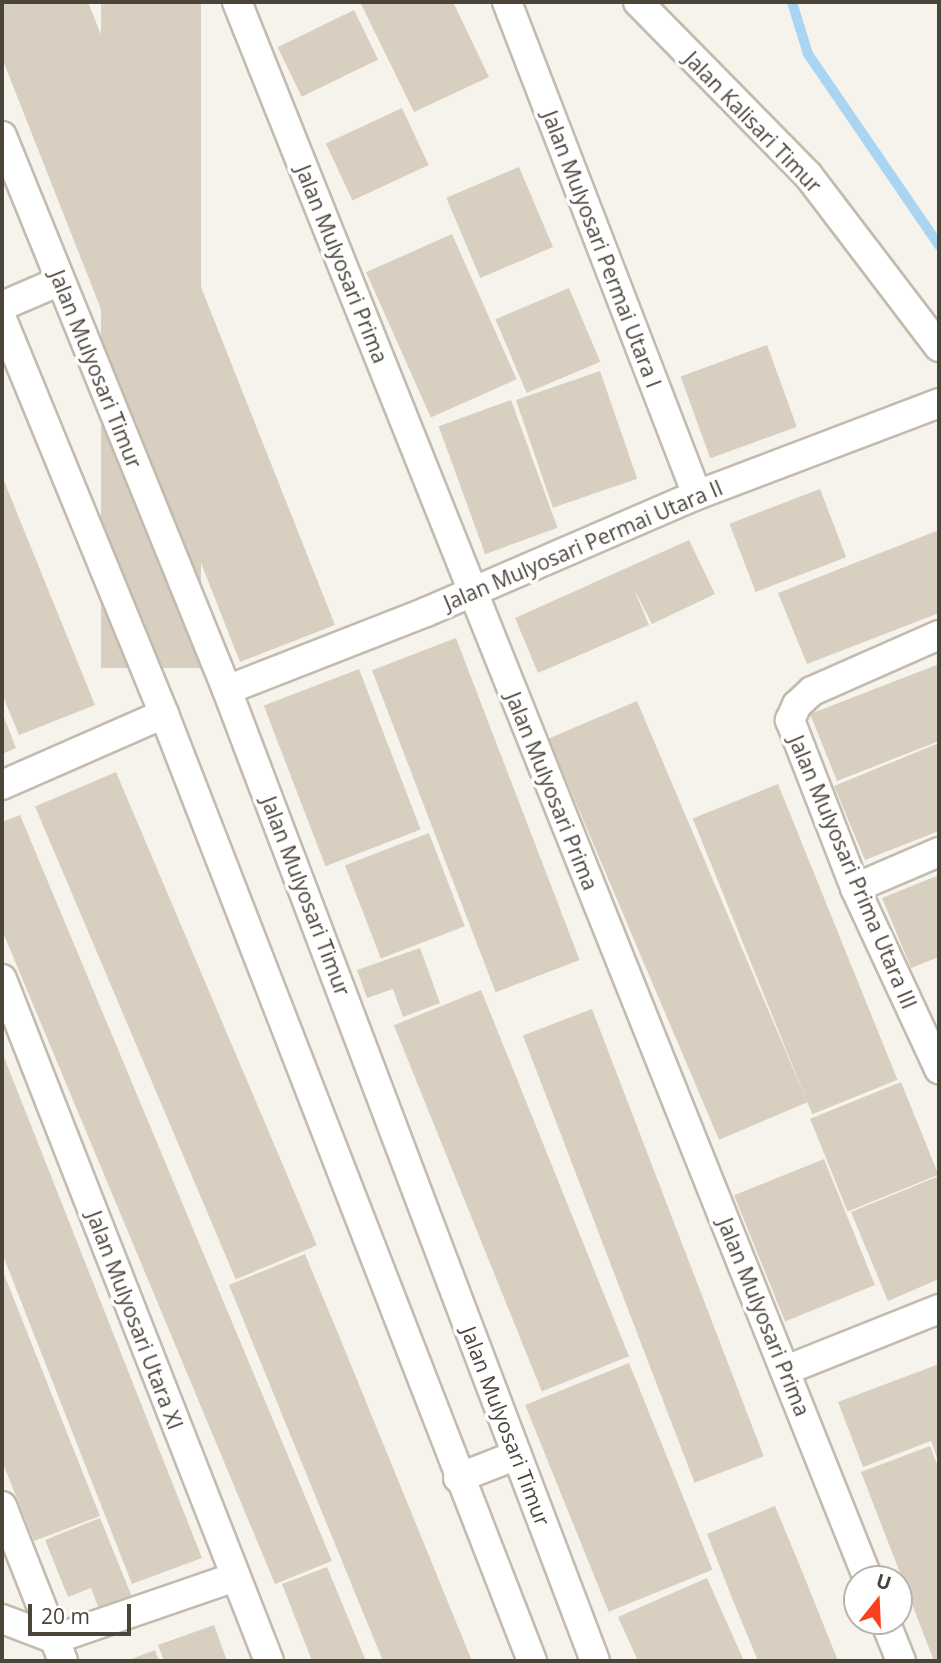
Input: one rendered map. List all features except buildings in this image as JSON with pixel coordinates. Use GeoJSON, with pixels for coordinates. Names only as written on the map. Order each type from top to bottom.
{"type":"FeatureCollection","features":[{"type":"Feature","properties":{"kind":"street","name":"Jalan Mulyosari Prima"},"geometry":{"type":"LineString","coordinates":[[237,2],[863,1565]]}},
{"type":"Feature","properties":{"kind":"street","name":"Jalan Mulyosari Permai Utara I"},"geometry":{"type":"LineString","coordinates":[[507,2],[697,495]]}},
{"type":"Feature","properties":{"kind":"street","name":"Jalan Kalisari Timur"},"geometry":{"type":"LineString","coordinates":[[638,2],[808,175],[939,347]]}},
{"type":"Feature","properties":{"kind":"street","name":"Jalan Mulyosari Timur"},"geometry":{"type":"LineString","coordinates":[[2,136],[228,690],[595,1661]]}},
{"type":"Feature","properties":{"kind":"street"},"geometry":{"type":"LineString","coordinates":[[2,306],[60,281]]}},
{"type":"Feature","properties":{"kind":"street"},"geometry":{"type":"LineString","coordinates":[[2,319],[164,714],[458,1478],[532,1661]]}},
{"type":"Feature","properties":{"kind":"street","name":"Jalan Mulyosari Permai Utara II"},"geometry":{"type":"LineString","coordinates":[[228,690],[697,495],[939,402]]}},
{"type":"Feature","properties":{"kind":"street","name":"Jalan Mulyosari Prima Utara III"},"geometry":{"type":"LineString","coordinates":[[939,635],[812,691],[797,705],[790,720],[855,888],[939,1069]]}},
{"type":"Feature","properties":{"kind":"street"},"geometry":{"type":"LineString","coordinates":[[2,785],[164,714]]}},
{"type":"Feature","properties":{"kind":"street"},"geometry":{"type":"LineString","coordinates":[[855,888],[939,852]]}},
{"type":"Feature","properties":{"kind":"street","name":"Jalan Mulyosari Utara XI"},"geometry":{"type":"LineString","coordinates":[[2,979],[269,1661]]}},
{"type":"Feature","properties":{"kind":"street"},"geometry":{"type":"LineString","coordinates":[[786,1370],[939,1309]]}},
{"type":"Feature","properties":{"kind":"street"},"geometry":{"type":"LineString","coordinates":[[458,1478],[517,1455]]}},
{"type":"Feature","properties":{"kind":"street"},"geometry":{"type":"LineString","coordinates":[[2,1506],[59,1650]]}},
{"type":"Feature","properties":{"kind":"street"},"geometry":{"type":"LineString","coordinates":[[59,1650],[235,1577]]}},
{"type":"Feature","properties":{"kind":"street"},"geometry":{"type":"LineString","coordinates":[[2,1619],[59,1650]]}},
{"type":"Feature","properties":{"kind":"street"},"geometry":{"type":"LineString","coordinates":[[891,1635],[901,1661]]}},
{"type":"Feature","properties":{"kind":"waterway"},"geometry":{"type":"LineString","coordinates":[[792,2],[808,54],[939,245]]}}]}
